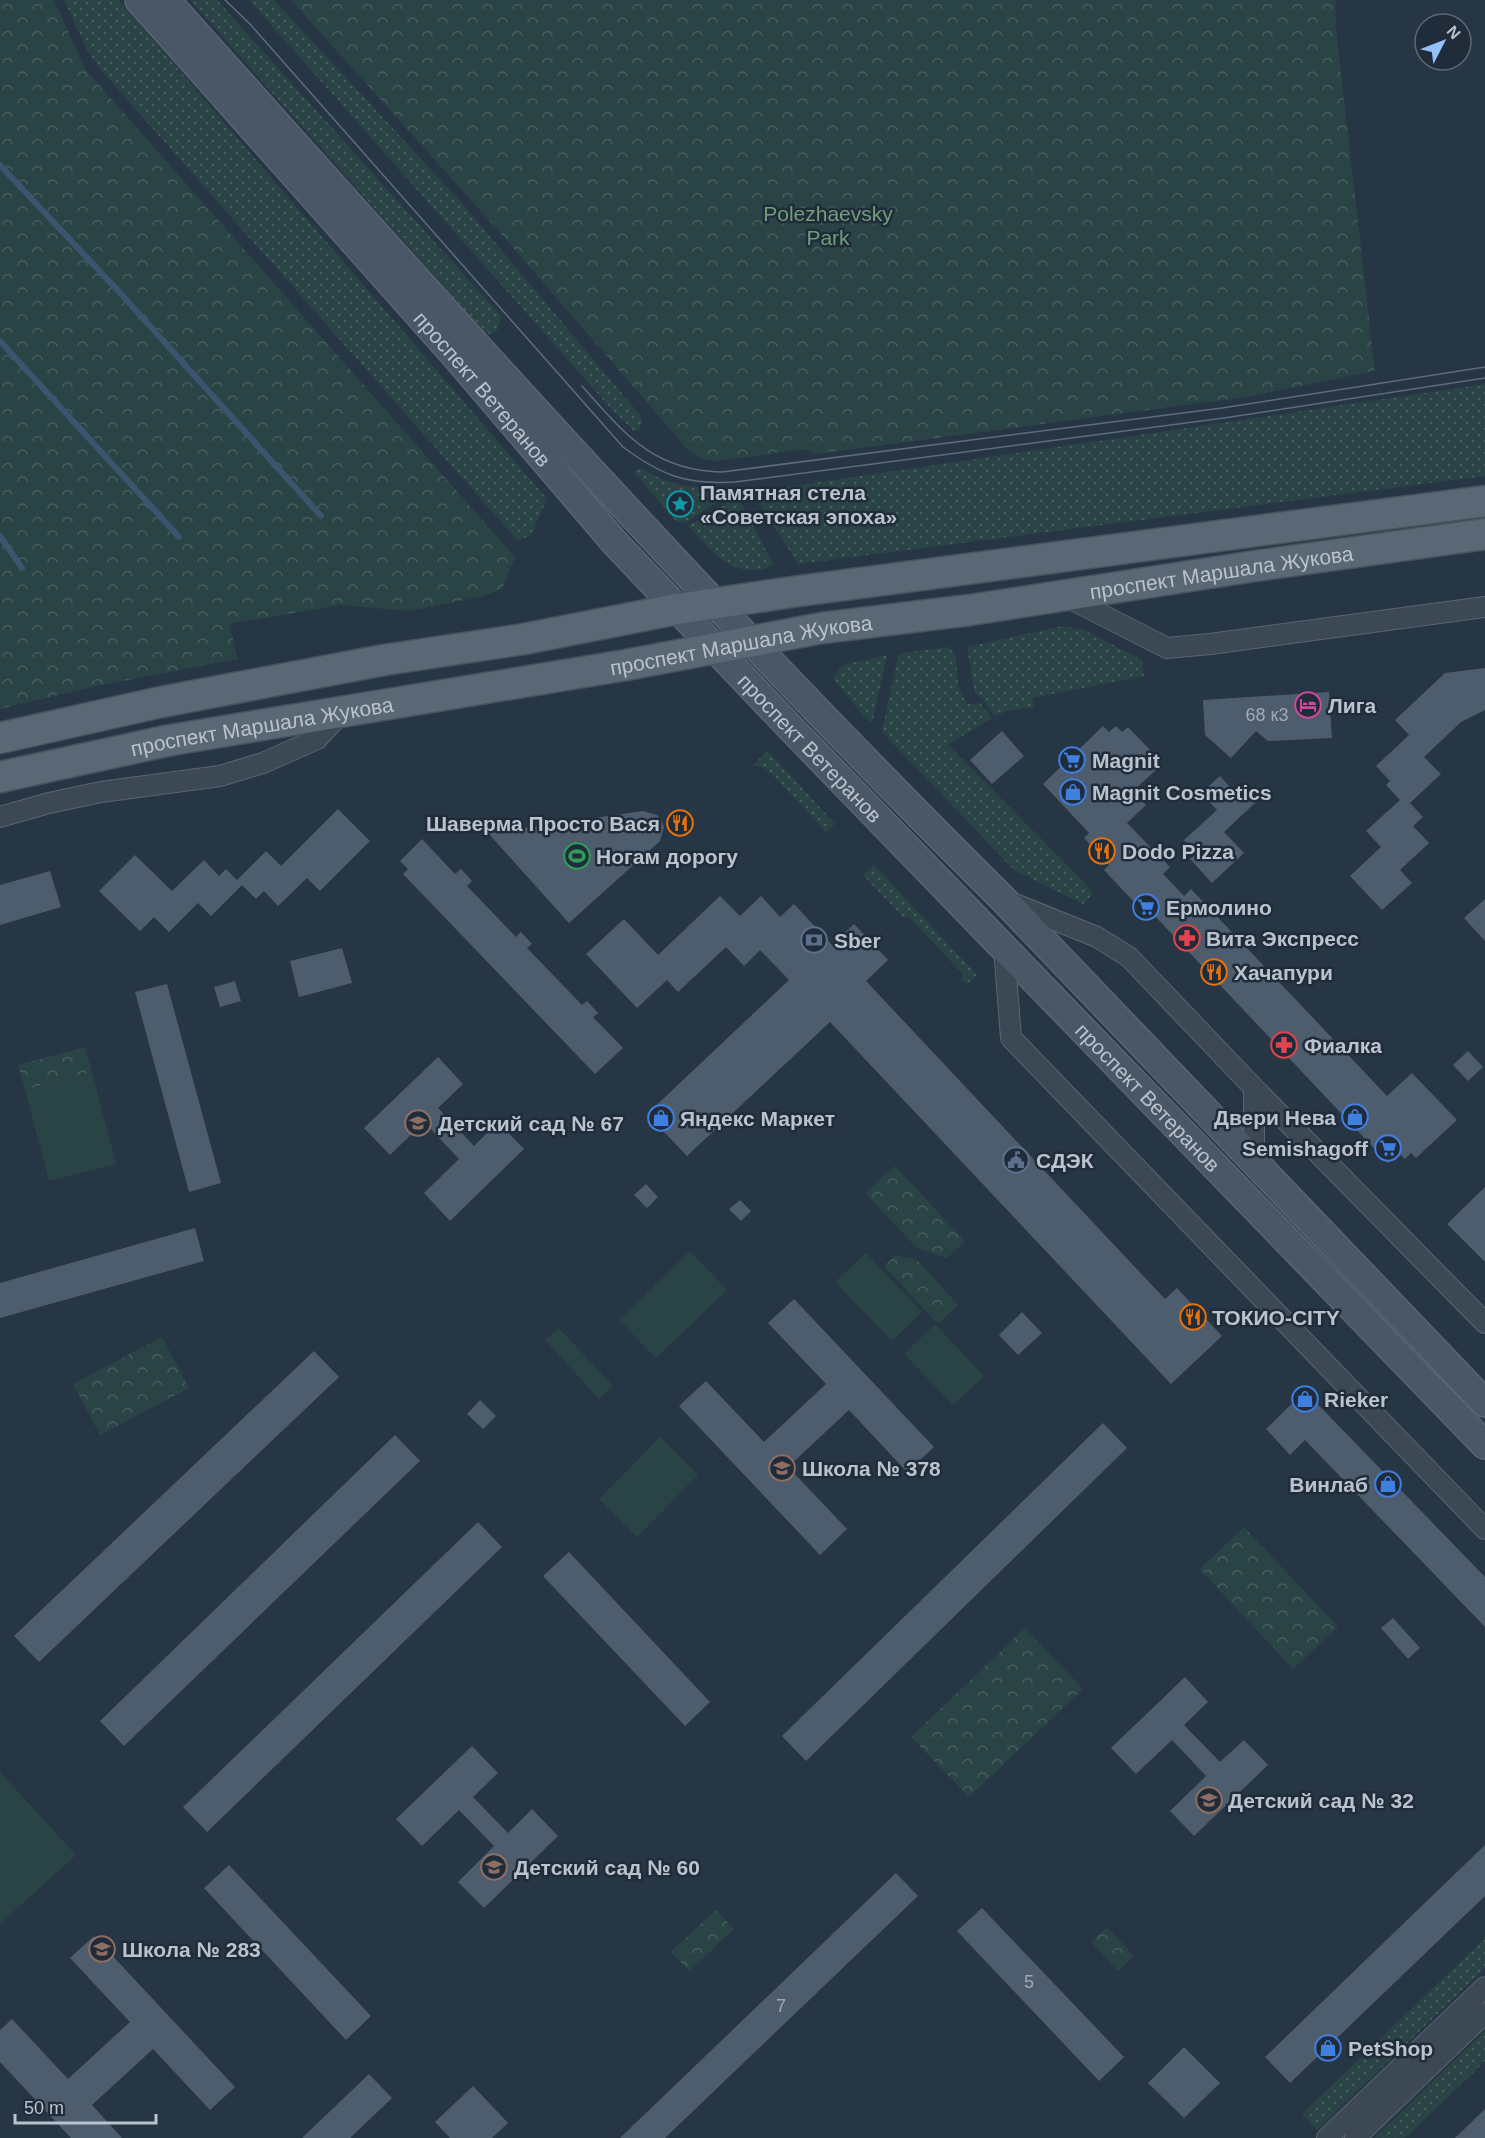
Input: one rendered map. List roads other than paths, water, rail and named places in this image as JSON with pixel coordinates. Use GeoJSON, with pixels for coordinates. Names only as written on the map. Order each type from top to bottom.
{"type":"FeatureCollection","features":[{"type":"Feature","properties":{"kind":"main road","name":"проспект Ветеранов"},"geometry":{"type":"LineString","coordinates":[[139,0],[458,359],[616,544],[1485,1445]]}},
{"type":"Feature","properties":{"kind":"main road","name":"проспект Ветеранов"},"geometry":{"type":"LineString","coordinates":[[166,0],[474,345],[716,603],[1485,1402]]}},
{"type":"Feature","properties":{"kind":"main road","name":"проспект Маршала Жукова"},"geometry":{"type":"LineString","coordinates":[[0,738],[161,702],[384,660],[524,639],[677,609],[1485,501]]}},
{"type":"Feature","properties":{"kind":"main road","name":"проспект Маршала Жукова"},"geometry":{"type":"LineString","coordinates":[[0,777],[171,740],[716,649],[752,640],[822,628],[1065,596],[1266,564],[1485,534]]}},
{"type":"Feature","properties":{"kind":"street"},"geometry":{"type":"LineString","coordinates":[[1065,596],[1167,648],[1485,607]]}},
{"type":"Feature","properties":{"kind":"street"},"geometry":{"type":"LineString","coordinates":[[0,817],[49,803],[101,792],[220,776],[262,763],[317,739],[344,710]]}},
{"type":"Feature","properties":{"kind":"street"},"geometry":{"type":"LineString","coordinates":[[1003,899],[1097,937],[1129,957],[1485,1323]]}},
{"type":"Feature","properties":{"kind":"street"},"geometry":{"type":"LineString","coordinates":[[1004,948],[1011,1038],[1485,1529]]}},
{"type":"Feature","properties":{"kind":"street"},"geometry":{"type":"LineString","coordinates":[[1254,1088],[1254,1161]]}},
{"type":"Feature","properties":{"kind":"street"},"geometry":{"type":"LineString","coordinates":[[1328,2138],[1485,1987]]}},
{"type":"Feature","properties":{"kind":"street"},"geometry":{"type":"LineString","coordinates":[[1354,2138],[1485,2013]]}},
{"type":"Feature","properties":{"kind":"waterway"},"geometry":{"type":"LineString","coordinates":[[0,165],[122,295],[321,516]]}},
{"type":"Feature","properties":{"kind":"waterway"},"geometry":{"type":"LineString","coordinates":[[0,341],[179,537]]}},
{"type":"Feature","properties":{"kind":"waterway"},"geometry":{"type":"LineString","coordinates":[[0,536],[22,568]]}},
{"type":"Feature","properties":{"kind":"tram line"},"geometry":{"type":"LineString","coordinates":[[225,0],[250,24],[623,447],[663,472],[689,480],[735,482],[1224,418],[1485,378]]}},
{"type":"Feature","properties":{"kind":"tram line"},"geometry":{"type":"LineString","coordinates":[[582,386],[627,434],[658,457],[698,470],[722,472],[1222,408],[1485,367]]}},
{"type":"Feature","properties":{"kind":"place","name":"Памятная стела «Советская эпоха»"},"geometry":{"type":"Point","coordinates":[680,504]}},
{"type":"Feature","properties":{"kind":"place","name":"Лига"},"geometry":{"type":"Point","coordinates":[1308,705]}},
{"type":"Feature","properties":{"kind":"place","name":"Magnit"},"geometry":{"type":"Point","coordinates":[1072,760]}},
{"type":"Feature","properties":{"kind":"place","name":"Magnit Cosmetics"},"geometry":{"type":"Point","coordinates":[1073,792]}},
{"type":"Feature","properties":{"kind":"place","name":"Шаверма Просто Вася"},"geometry":{"type":"Point","coordinates":[680,823]}},
{"type":"Feature","properties":{"kind":"place","name":"Dodo Pizza"},"geometry":{"type":"Point","coordinates":[1102,851]}},
{"type":"Feature","properties":{"kind":"place","name":"Ногам дорогу"},"geometry":{"type":"Point","coordinates":[577,856]}},
{"type":"Feature","properties":{"kind":"place","name":"Ермолино"},"geometry":{"type":"Point","coordinates":[1146,907]}},
{"type":"Feature","properties":{"kind":"place","name":"Вита Экспресс"},"geometry":{"type":"Point","coordinates":[1187,938]}},
{"type":"Feature","properties":{"kind":"place","name":"Sber"},"geometry":{"type":"Point","coordinates":[814,940]}},
{"type":"Feature","properties":{"kind":"place","name":"Хачапури"},"geometry":{"type":"Point","coordinates":[1214,972]}},
{"type":"Feature","properties":{"kind":"place","name":"Фиалка"},"geometry":{"type":"Point","coordinates":[1284,1045]}},
{"type":"Feature","properties":{"kind":"place","name":"Двери Нева"},"geometry":{"type":"Point","coordinates":[1355,1117]}},
{"type":"Feature","properties":{"kind":"place","name":"Яндекс Маркет"},"geometry":{"type":"Point","coordinates":[661,1118]}},
{"type":"Feature","properties":{"kind":"place","name":"Детский сад № 67"},"geometry":{"type":"Point","coordinates":[418,1123]}},
{"type":"Feature","properties":{"kind":"place","name":"Semishagoff"},"geometry":{"type":"Point","coordinates":[1388,1148]}},
{"type":"Feature","properties":{"kind":"place","name":"СДЭК"},"geometry":{"type":"Point","coordinates":[1016,1160]}},
{"type":"Feature","properties":{"kind":"place","name":"ТОКИО-CITY"},"geometry":{"type":"Point","coordinates":[1193,1317]}},
{"type":"Feature","properties":{"kind":"place","name":"Rieker"},"geometry":{"type":"Point","coordinates":[1305,1399]}},
{"type":"Feature","properties":{"kind":"place","name":"Школа № 378"},"geometry":{"type":"Point","coordinates":[782,1468]}},
{"type":"Feature","properties":{"kind":"place","name":"Винлаб"},"geometry":{"type":"Point","coordinates":[1388,1484]}},
{"type":"Feature","properties":{"kind":"place","name":"Детский сад № 32"},"geometry":{"type":"Point","coordinates":[1209,1800]}},
{"type":"Feature","properties":{"kind":"place","name":"Детский сад № 60"},"geometry":{"type":"Point","coordinates":[494,1867]}},
{"type":"Feature","properties":{"kind":"place","name":"Школа № 283"},"geometry":{"type":"Point","coordinates":[102,1949]}},
{"type":"Feature","properties":{"kind":"place","name":"PetShop"},"geometry":{"type":"Point","coordinates":[1328,2048]}},
{"type":"Feature","properties":{"kind":"park label","name":"Polezhaevsky Park"},"geometry":{"type":"Point","coordinates":[828,225]}}]}
